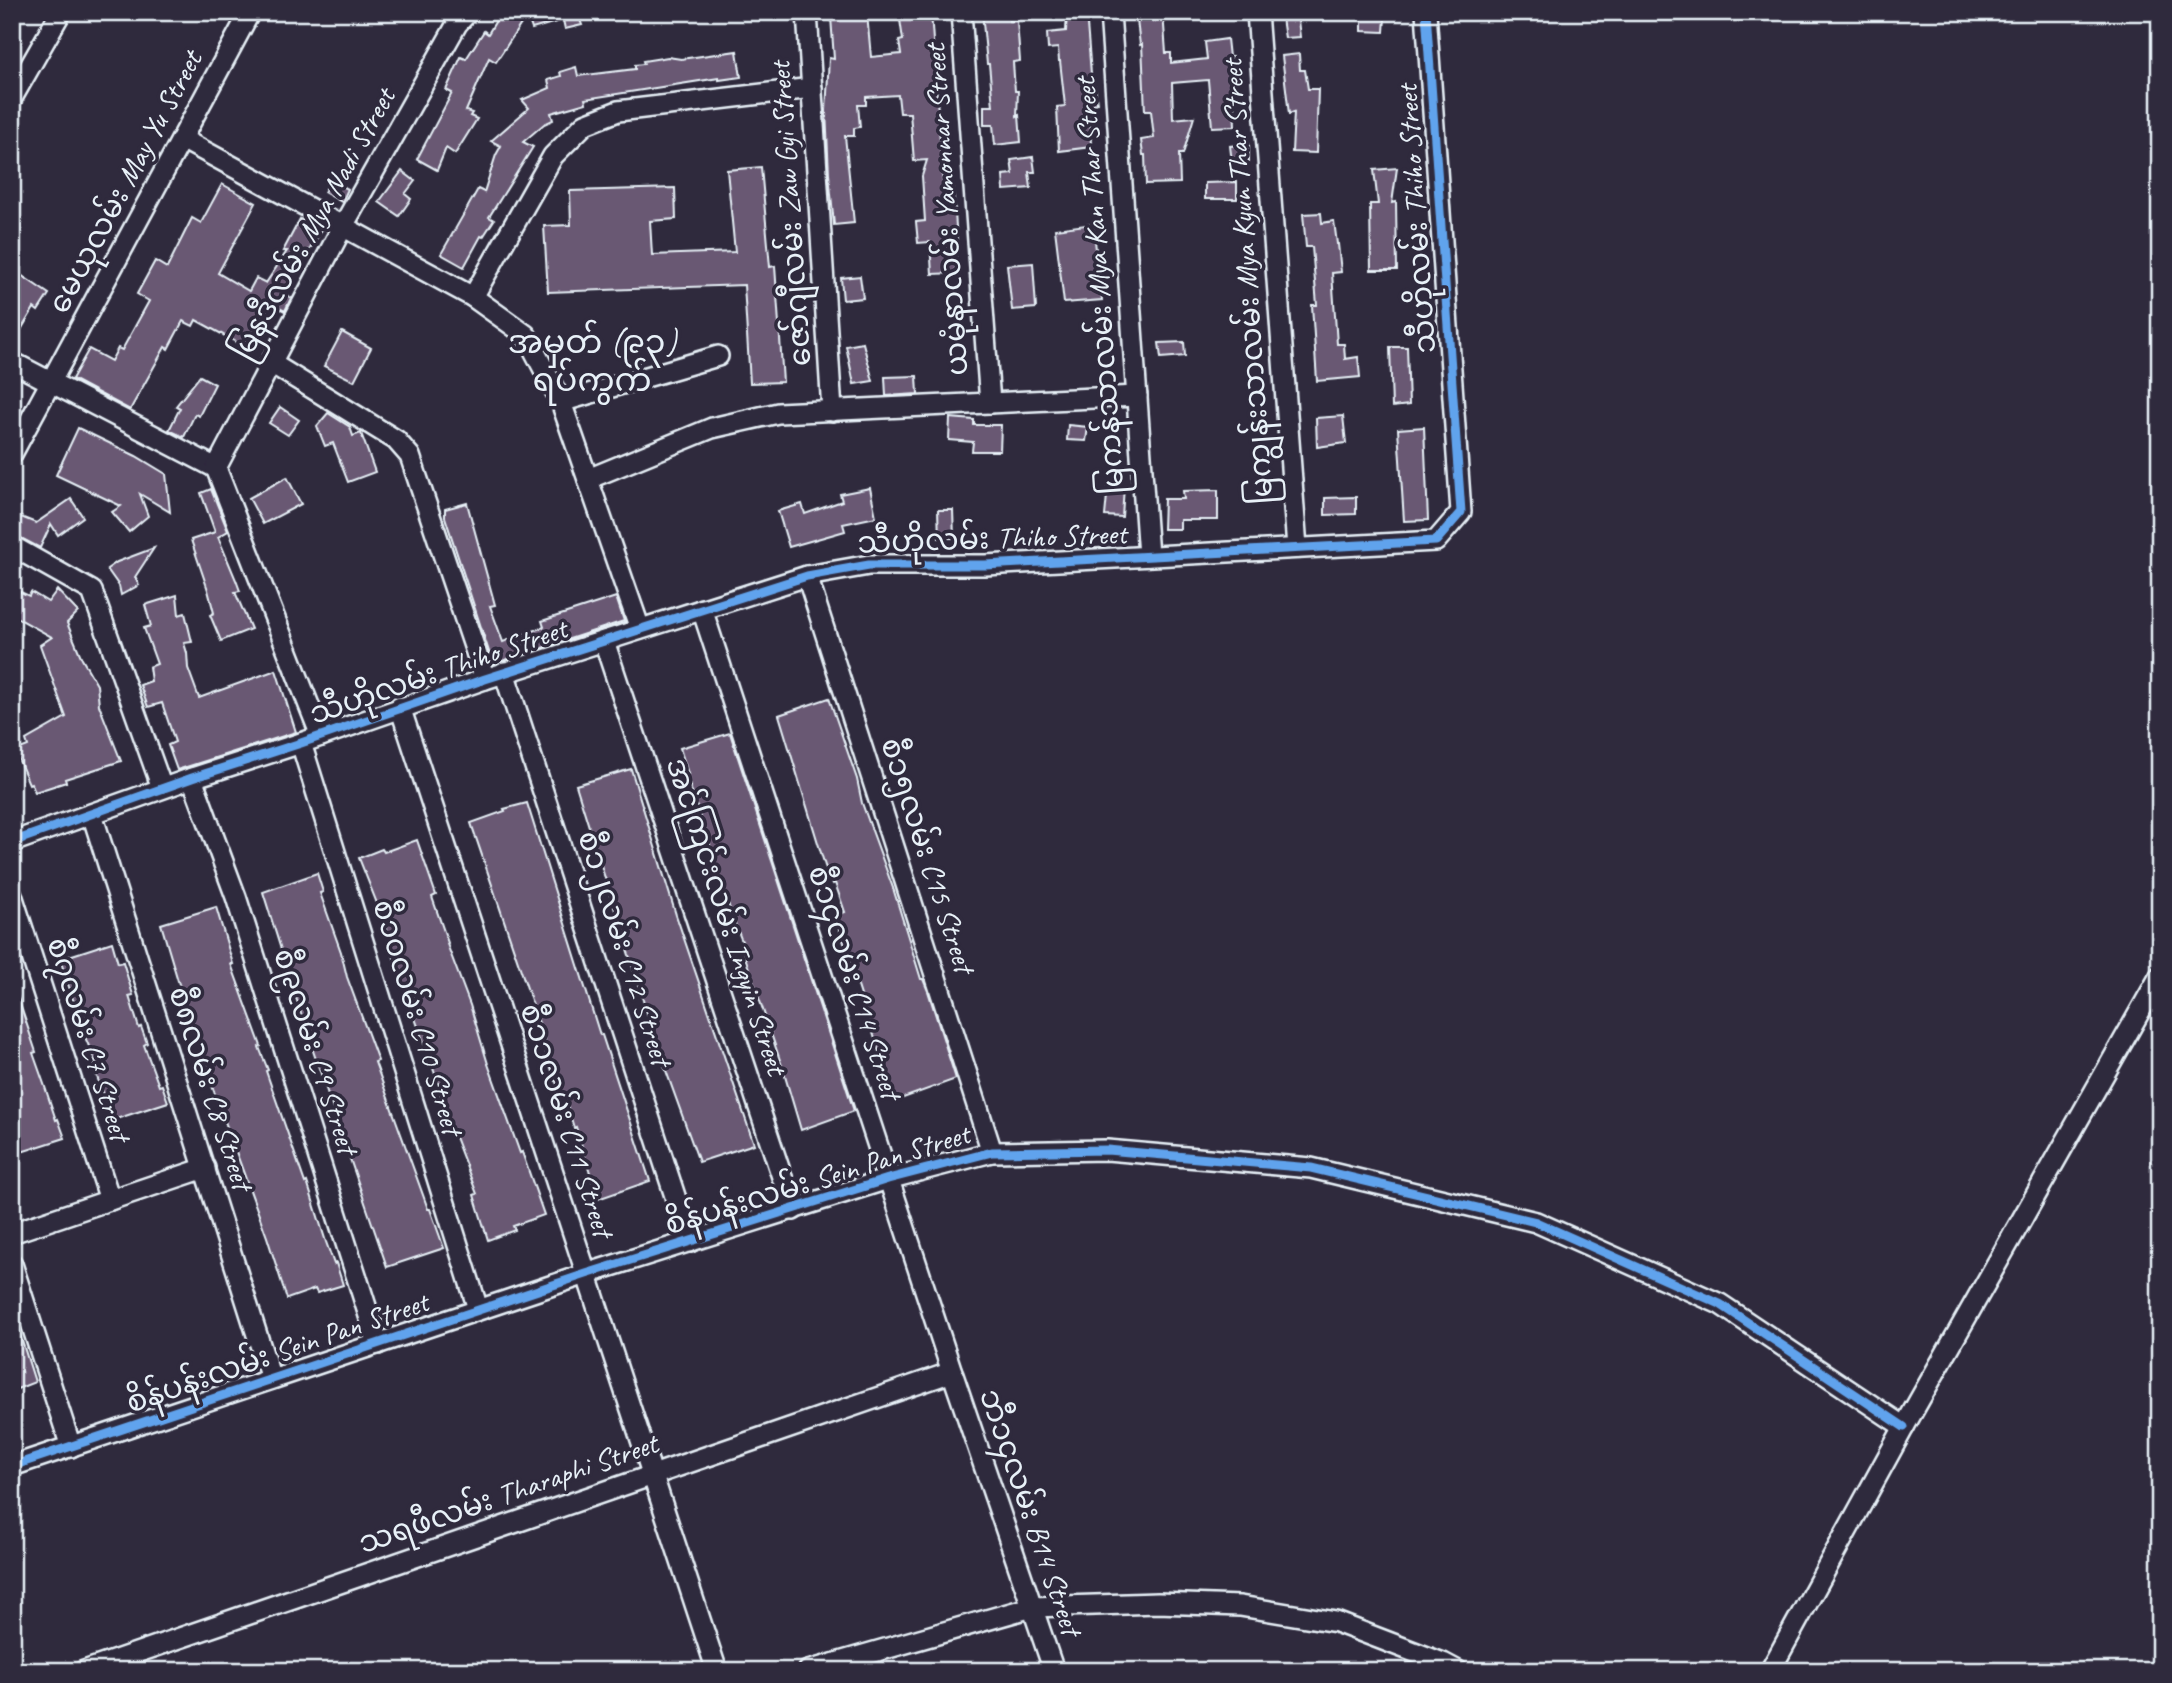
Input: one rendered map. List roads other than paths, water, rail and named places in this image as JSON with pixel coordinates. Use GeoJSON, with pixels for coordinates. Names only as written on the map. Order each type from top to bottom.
{"type":"FeatureCollection","features":[{"type":"Feature","properties":{"kind":"street"},"geometry":{"type":"LineString","coordinates":[[12,98],[61,12]]}},
{"type":"Feature","properties":{"kind":"street","name":"မေယုလမ်း May Yu Street"},"geometry":{"type":"LineString","coordinates":[[12,454],[250,12]]}},
{"type":"Feature","properties":{"kind":"street","name":"မြနဒီလမ်း Mya Nadi Street"},"geometry":{"type":"LineString","coordinates":[[216,468],[343,226],[457,24],[468,12]]}},
{"type":"Feature","properties":{"kind":"street","name":"ဇော်ဂျီလမ်း Zaw Gyi Street"},"geometry":{"type":"LineString","coordinates":[[807,12],[832,411]]}},
{"type":"Feature","properties":{"kind":"street","name":"ယမုံနာလမ်း Yamonnar Street"},"geometry":{"type":"LineString","coordinates":[[961,12],[990,403]]}},
{"type":"Feature","properties":{"kind":"street","name":"မြကန်သာလမ်း Mya Kan Thar Street"},"geometry":{"type":"LineString","coordinates":[[1110,12],[1148,556]]}},
{"type":"Feature","properties":{"kind":"street","name":"မြကျွန်းသာလမ်း Mya Kyun Thar Street"},"geometry":{"type":"LineString","coordinates":[[1257,12],[1297,548]]}},
{"type":"Feature","properties":{"kind":"street","name":"သီဟိုလမ်း Thiho Street"},"geometry":{"type":"LineString","coordinates":[[12,842],[504,672],[807,576],[869,565],[985,565],[1436,541],[1461,512],[1426,12]]}},
{"type":"Feature","properties":{"kind":"street"},"geometry":{"type":"LineString","coordinates":[[473,298],[553,156],[585,124],[618,111],[812,88]]}},
{"type":"Feature","properties":{"kind":"street"},"geometry":{"type":"LineString","coordinates":[[182,139],[473,298],[526,335],[561,402],[640,629]]}},
{"type":"Feature","properties":{"kind":"street"},"geometry":{"type":"LineString","coordinates":[[561,402],[718,356]]}},
{"type":"Feature","properties":{"kind":"street"},"geometry":{"type":"LineString","coordinates":[[12,362],[216,468],[321,736]]}},
{"type":"Feature","properties":{"kind":"street"},"geometry":{"type":"LineString","coordinates":[[271,363],[404,447],[410,456],[485,679]]}},
{"type":"Feature","properties":{"kind":"street"},"geometry":{"type":"LineString","coordinates":[[588,479],[712,428],[778,414],[1137,396]]}},
{"type":"Feature","properties":{"kind":"street"},"geometry":{"type":"LineString","coordinates":[[12,546],[92,592],[162,788]]}},
{"type":"Feature","properties":{"kind":"street","name":"စီ၁၅လမ်း C15 Street"},"geometry":{"type":"LineString","coordinates":[[807,576],[992,1152]]}},
{"type":"Feature","properties":{"kind":"street","name":"စီ၁၄လမ်း C14 Street"},"geometry":{"type":"LineString","coordinates":[[702,609],[952,1372]]}},
{"type":"Feature","properties":{"kind":"street","name":"အင်ကြင်းလမ်း Ingyin Street"},"geometry":{"type":"LineString","coordinates":[[604,641],[793,1210]]}},
{"type":"Feature","properties":{"kind":"street","name":"စီ၁၂လမ်း C12 Street"},"geometry":{"type":"LineString","coordinates":[[504,672],[690,1242]]}},
{"type":"Feature","properties":{"kind":"street","name":"စီ၁၁လမ်း C11 Street"},"geometry":{"type":"LineString","coordinates":[[400,707],[717,1671]]}},
{"type":"Feature","properties":{"kind":"street","name":"စီ၁၀လမ်း C10 Street"},"geometry":{"type":"LineString","coordinates":[[301,743],[478,1310]]}},
{"type":"Feature","properties":{"kind":"street","name":"စီ၉လမ်း C9 Street"},"geometry":{"type":"LineString","coordinates":[[192,778],[236,897],[378,1344]]}},
{"type":"Feature","properties":{"kind":"street","name":"စီ၈လမ်း C8 Street"},"geometry":{"type":"LineString","coordinates":[[92,814],[271,1379]]}},
{"type":"Feature","properties":{"kind":"street","name":"စီ၇လမ်း C7 Street"},"geometry":{"type":"LineString","coordinates":[[12,895],[110,1200]]}},
{"type":"Feature","properties":{"kind":"street"},"geometry":{"type":"LineString","coordinates":[[1769,1671],[1903,1427],[2160,976]]}},
{"type":"Feature","properties":{"kind":"street","name":"စိန်ပန်းလမ်း Sein Pan Street"},"geometry":{"type":"LineString","coordinates":[[12,1466],[586,1274],[888,1180],[992,1152],[1107,1150],[1311,1168],[1536,1222],[1720,1304],[1903,1427]]}},
{"type":"Feature","properties":{"kind":"street"},"geometry":{"type":"LineString","coordinates":[[12,1233],[205,1168]]}},
{"type":"Feature","properties":{"kind":"street"},"geometry":{"type":"LineString","coordinates":[[12,1264],[71,1447]]}},
{"type":"Feature","properties":{"kind":"street","name":"သရဖီလမ်း Tharaphi Street"},"geometry":{"type":"LineString","coordinates":[[84,1671],[952,1372]]}},
{"type":"Feature","properties":{"kind":"street","name":"ဘီ၁၄လမ်း B14 Street"},"geometry":{"type":"LineString","coordinates":[[952,1372],[1054,1671]]}},
{"type":"Feature","properties":{"kind":"street"},"geometry":{"type":"LineString","coordinates":[[808,1671],[1032,1606],[1158,1603],[1240,1606],[1336,1622],[1458,1671]]}},
{"type":"Feature","properties":{"kind":"district","name":"အမှတ် (၉၃) ရပ်ကွက်"},"geometry":{"type":"Point","coordinates":[592,361]}}]}
